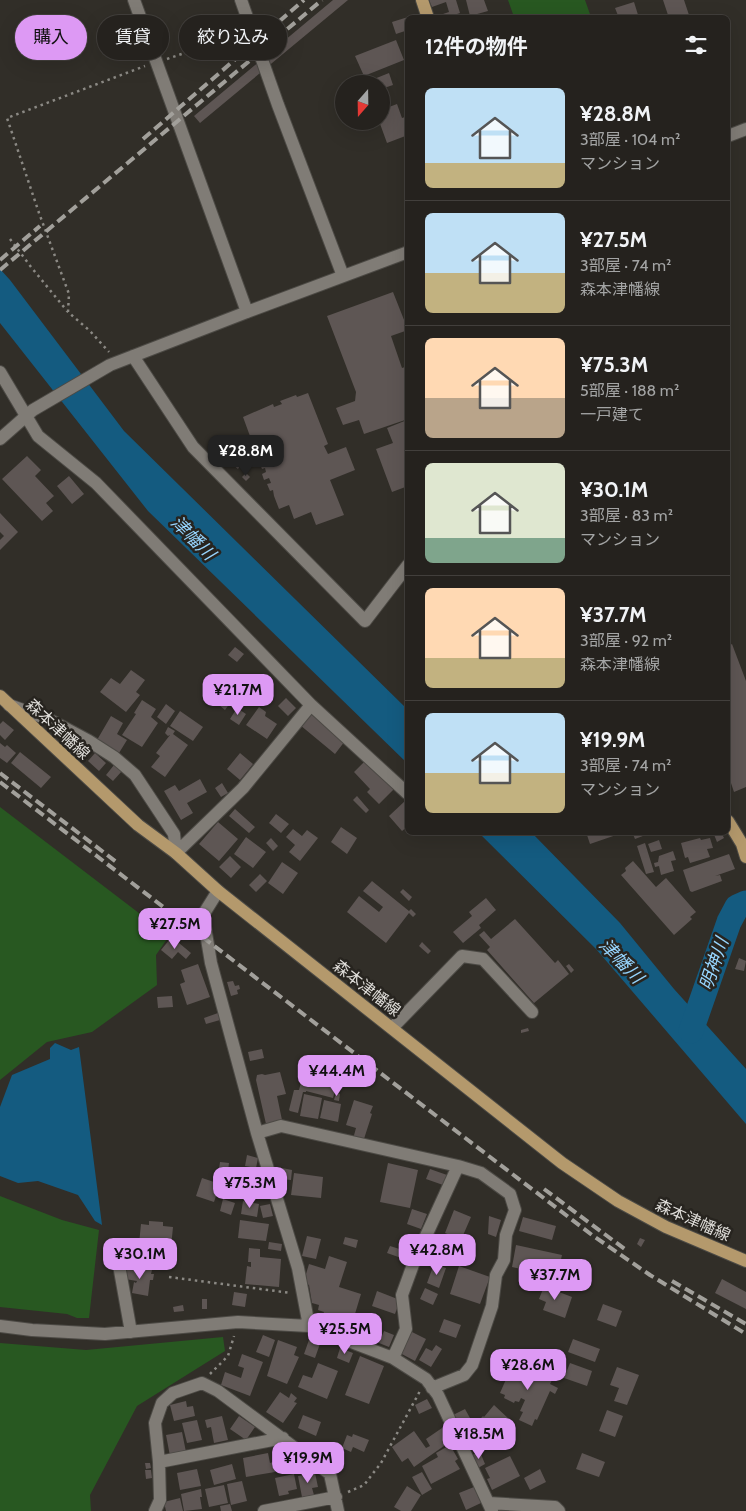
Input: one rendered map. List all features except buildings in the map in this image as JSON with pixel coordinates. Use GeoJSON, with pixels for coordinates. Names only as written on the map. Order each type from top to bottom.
{"type":"FeatureCollection","features":[{"type":"Feature","properties":{"kind":"main road"},"geometry":{"type":"LineString","coordinates":[[422,0],[427,15]]}},
{"type":"Feature","properties":{"kind":"main road","name":"森本津幡線"},"geometry":{"type":"LineString","coordinates":[[5,700],[138,825],[176,853],[218,891],[562,1163],[618,1201],[666,1228],[746,1261]]}},
{"type":"Feature","properties":{"kind":"main road"},"geometry":{"type":"LineString","coordinates":[[730,824],[742,844],[746,857]]}},
{"type":"Feature","properties":{"kind":"street"},"geometry":{"type":"LineString","coordinates":[[134,0],[247,312]]}},
{"type":"Feature","properties":{"kind":"street"},"geometry":{"type":"LineString","coordinates":[[241,0],[246,15]]}},
{"type":"Feature","properties":{"kind":"street"},"geometry":{"type":"LineString","coordinates":[[262,60],[343,276]]}},
{"type":"Feature","properties":{"kind":"street"},"geometry":{"type":"LineString","coordinates":[[730,135],[746,129]]}},
{"type":"Feature","properties":{"kind":"street"},"geometry":{"type":"LineString","coordinates":[[0,439],[30,413],[110,365],[405,253]]}},
{"type":"Feature","properties":{"kind":"street"},"geometry":{"type":"LineString","coordinates":[[133,356],[193,447],[365,621],[405,569]]}},
{"type":"Feature","properties":{"kind":"street"},"geometry":{"type":"LineString","coordinates":[[0,372],[30,413],[38,436],[96,484],[311,705],[405,791]]}},
{"type":"Feature","properties":{"kind":"street"},"geometry":{"type":"LineString","coordinates":[[5,700],[72,732],[114,757],[135,775],[174,834],[176,853]]}},
{"type":"Feature","properties":{"kind":"street"},"geometry":{"type":"LineString","coordinates":[[176,853],[243,788],[311,705]]}},
{"type":"Feature","properties":{"kind":"street"},"geometry":{"type":"LineString","coordinates":[[218,891],[203,916],[211,963],[257,1133],[298,1268],[309,1326]]}},
{"type":"Feature","properties":{"kind":"street"},"geometry":{"type":"LineString","coordinates":[[392,1028],[462,956],[483,959],[532,1012]]}},
{"type":"Feature","properties":{"kind":"street"},"geometry":{"type":"LineString","coordinates":[[257,1133],[281,1126],[458,1166],[482,1173],[510,1194],[515,1210],[506,1235],[504,1260],[496,1275],[492,1306],[472,1365],[464,1375],[429,1383]]}},
{"type":"Feature","properties":{"kind":"street"},"geometry":{"type":"LineString","coordinates":[[393,1358],[406,1329],[402,1295],[414,1262],[458,1166]]}},
{"type":"Feature","properties":{"kind":"street"},"geometry":{"type":"LineString","coordinates":[[117,1254],[131,1332]]}},
{"type":"Feature","properties":{"kind":"street"},"geometry":{"type":"LineString","coordinates":[[0,1326],[32,1330],[104,1334],[238,1322],[309,1326],[393,1358],[429,1383],[438,1395],[491,1507],[555,1507],[559,1511]]}},
{"type":"Feature","properties":{"kind":"street"},"geometry":{"type":"LineString","coordinates":[[154,1511],[160,1500],[155,1423],[162,1403],[173,1393],[202,1383],[218,1391],[330,1474],[338,1511]]}},
{"type":"Feature","properties":{"kind":"street"},"geometry":{"type":"LineString","coordinates":[[159,1462],[283,1438]]}},
{"type":"Feature","properties":{"kind":"street"},"geometry":{"type":"LineString","coordinates":[[264,1511],[336,1498]]}},
{"type":"Feature","properties":{"kind":"path"},"geometry":{"type":"LineString","coordinates":[[68,312],[69,294],[7,118],[179,54]]}},
{"type":"Feature","properties":{"kind":"path"},"geometry":{"type":"LineString","coordinates":[[10,239],[30,267],[68,312],[110,352]]}},
{"type":"Feature","properties":{"kind":"path"},"geometry":{"type":"LineString","coordinates":[[169,1277],[303,1294]]}},
{"type":"Feature","properties":{"kind":"path"},"geometry":{"type":"LineString","coordinates":[[202,1383],[228,1356],[238,1322]]}},
{"type":"Feature","properties":{"kind":"path"},"geometry":{"type":"LineString","coordinates":[[336,1498],[364,1485],[381,1463],[429,1383]]}},
{"type":"Feature","properties":{"kind":"green space"},"geometry":{"type":"Polygon","coordinates":[[[508,0],[585,0],[590,15],[513,15],[508,0]]]}},
{"type":"Feature","properties":{"kind":"green space"},"geometry":{"type":"Polygon","coordinates":[[[0,807],[169,936],[156,955],[157,985],[92,1032],[47,1042],[0,1080],[0,807]]]}},
{"type":"Feature","properties":{"kind":"green space"},"geometry":{"type":"Polygon","coordinates":[[[0,1196],[62,1220],[99,1230],[89,1318],[0,1307],[0,1196]]]}},
{"type":"Feature","properties":{"kind":"green space"},"geometry":{"type":"Polygon","coordinates":[[[223,1337],[225,1351],[137,1406],[90,1495],[91,1511],[0,1511],[0,1343],[86,1350],[223,1337]]]}},
{"type":"Feature","properties":{"kind":"water","name":"津幡川"},"geometry":{"type":"Polygon","coordinates":[[[0,269],[124,431],[405,707],[405,761],[148,511],[0,323],[0,269]]]}},
{"type":"Feature","properties":{"kind":"water","name":"津幡川"},"geometry":{"type":"Polygon","coordinates":[[[481,835],[534,835],[620,923],[674,989],[746,1069],[746,1124],[596,949],[481,835]]]}},
{"type":"Feature","properties":{"kind":"water"},"geometry":{"type":"Polygon","coordinates":[[[55,1043],[71,1050],[79,1047],[102,1225],[95,1221],[78,1195],[38,1181],[18,1183],[0,1176],[0,1107],[12,1075],[50,1059],[50,1048],[55,1043]]]}},
{"type":"Feature","properties":{"kind":"waterway","name":"明神川"},"geometry":{"type":"LineString","coordinates":[[691,1031],[729,922],[737,907],[746,903]]}},
{"type":"Feature","properties":{"kind":"railway"},"geometry":{"type":"LineString","coordinates":[[143,139],[304,0]]}},
{"type":"Feature","properties":{"kind":"railway"},"geometry":{"type":"LineString","coordinates":[[0,270],[322,0]]}},
{"type":"Feature","properties":{"kind":"railway"},"geometry":{"type":"LineString","coordinates":[[0,260],[40,226]]}},
{"type":"Feature","properties":{"kind":"railway"},"geometry":{"type":"LineString","coordinates":[[0,773],[119,864]]}},
{"type":"Feature","properties":{"kind":"railway"},"geometry":{"type":"LineString","coordinates":[[0,782],[592,1235],[650,1275],[746,1334]]}},
{"type":"Feature","properties":{"kind":"railway"},"geometry":{"type":"LineString","coordinates":[[544,1189],[626,1250]]}},
{"type":"Feature","properties":{"kind":"railway"},"geometry":{"type":"LineString","coordinates":[[672,1281],[746,1324]]}}]}
